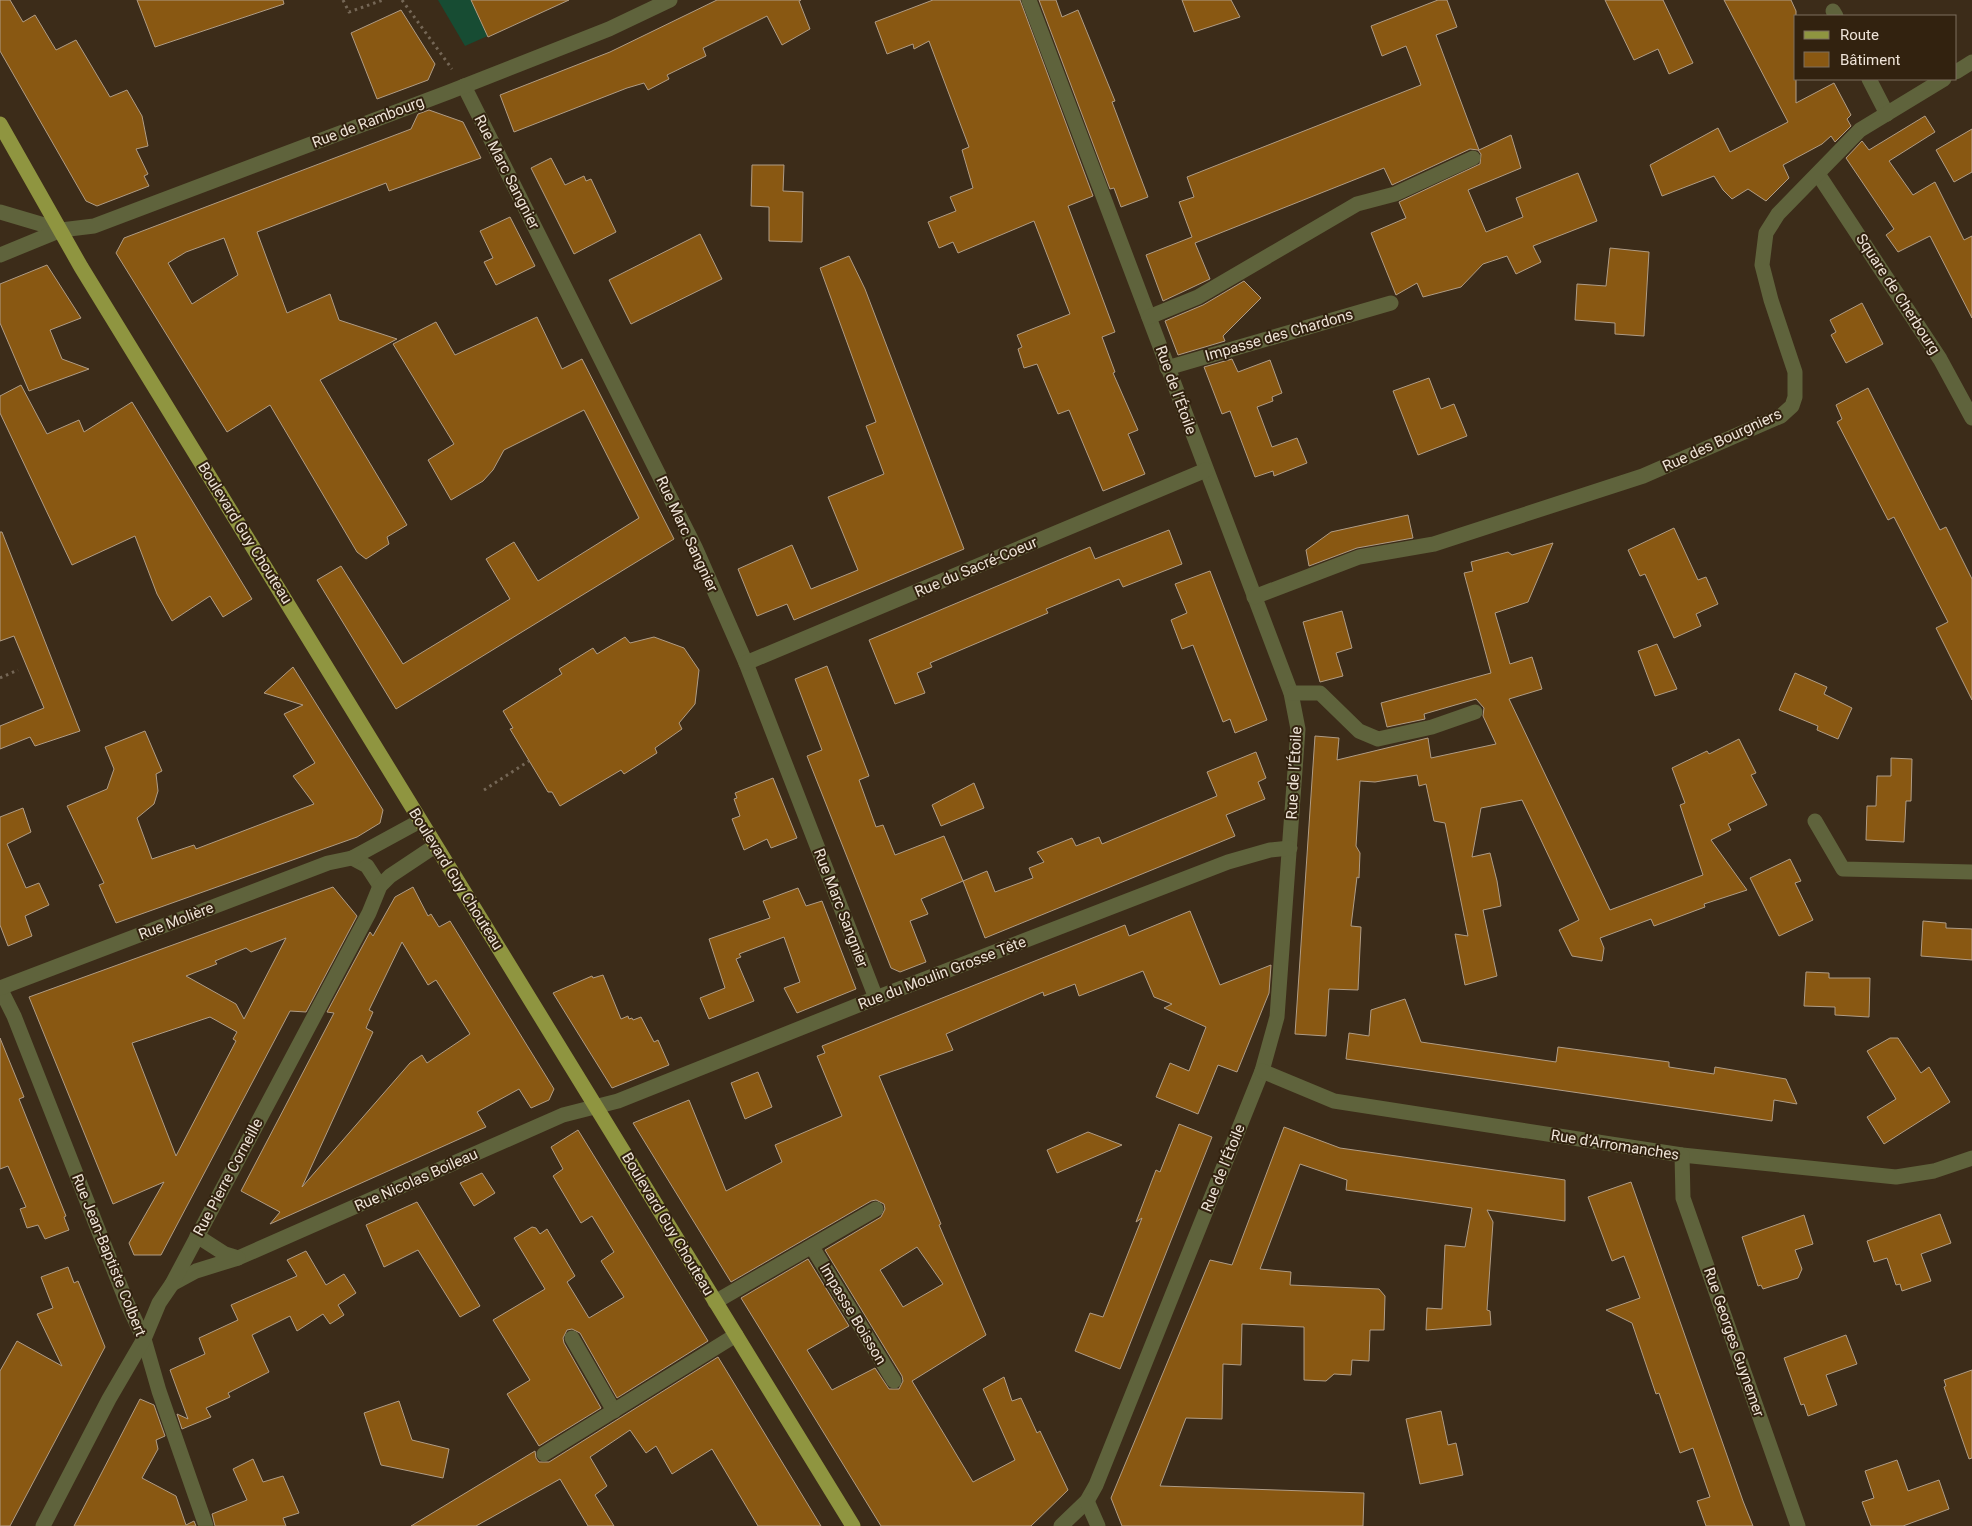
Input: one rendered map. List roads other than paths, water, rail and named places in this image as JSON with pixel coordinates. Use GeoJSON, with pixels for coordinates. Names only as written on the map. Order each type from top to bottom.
{"type":"FeatureCollection","features":[{"type":"Feature","properties":{"kind":"main road","name":"Boulevard Guy Chouteau"},"geometry":{"type":"LineString","coordinates":[[0,124],[61,230],[435,846],[853,1526]]}},
{"type":"Feature","properties":{"kind":"street","name":"Rue de Rambourg"},"geometry":{"type":"LineString","coordinates":[[61,230],[94,226],[464,86],[608,29],[670,0]]}},
{"type":"Feature","properties":{"kind":"street","name":"Rue de l’Étoile"},"geometry":{"type":"LineString","coordinates":[[1029,0],[1291,693],[1298,729],[1277,1017],[1262,1071],[1096,1485],[1087,1501],[1061,1526]]}},
{"type":"Feature","properties":{"kind":"street"},"geometry":{"type":"LineString","coordinates":[[1957,71],[1972,62]]}},
{"type":"Feature","properties":{"kind":"street"},"geometry":{"type":"LineString","coordinates":[[1870,80],[1887,114]]}},
{"type":"Feature","properties":{"kind":"street","name":"Rue des Bourgniers"},"geometry":{"type":"LineString","coordinates":[[1254,597],[1359,557],[1434,544],[1643,476],[1780,416],[1792,406],[1795,398],[1796,380],[1762,265],[1766,233],[1778,214],[1860,130],[1942,80]]}},
{"type":"Feature","properties":{"kind":"street","name":"Rue Marc Sangnier"},"geometry":{"type":"LineString","coordinates":[[464,86],[695,547],[746,663],[876,998]]}},
{"type":"Feature","properties":{"kind":"street"},"geometry":{"type":"LineString","coordinates":[[1149,317],[1198,297],[1356,204],[1395,194],[1473,158]]}},
{"type":"Feature","properties":{"kind":"street","name":"Square de Cherbourg"},"geometry":{"type":"LineString","coordinates":[[1818,174],[1940,359],[1972,418]]}},
{"type":"Feature","properties":{"kind":"street"},"geometry":{"type":"LineString","coordinates":[[0,212],[61,230]]}},
{"type":"Feature","properties":{"kind":"street"},"geometry":{"type":"LineString","coordinates":[[0,255],[61,230]]}},
{"type":"Feature","properties":{"kind":"street","name":"Impasse des Chardons"},"geometry":{"type":"LineString","coordinates":[[1167,368],[1391,303]]}},
{"type":"Feature","properties":{"kind":"street","name":"Rue du Sacré-Coeur"},"geometry":{"type":"LineString","coordinates":[[746,663],[1206,470]]}},
{"type":"Feature","properties":{"kind":"street"},"geometry":{"type":"LineString","coordinates":[[1291,693],[1320,693],[1359,731],[1378,739],[1432,727],[1475,712]]}},
{"type":"Feature","properties":{"kind":"street"},"geometry":{"type":"LineString","coordinates":[[1815,820],[1843,869],[1972,872]]}},
{"type":"Feature","properties":{"kind":"street","name":"Rue Molière"},"geometry":{"type":"LineString","coordinates":[[0,988],[328,864],[352,858],[420,821]]}},
{"type":"Feature","properties":{"kind":"street","name":"Rue Pierre Corneille"},"geometry":{"type":"LineString","coordinates":[[42,1526],[109,1399],[144,1339],[159,1304],[172,1284],[369,913],[380,886],[390,876],[435,846]]}},
{"type":"Feature","properties":{"kind":"street","name":"Rue du Moulin Grosse Tête"},"geometry":{"type":"LineString","coordinates":[[596,1107],[618,1101],[876,998],[1228,862],[1270,850],[1290,848]]}},
{"type":"Feature","properties":{"kind":"street"},"geometry":{"type":"LineString","coordinates":[[352,858],[367,866],[380,886]]}},
{"type":"Feature","properties":{"kind":"street","name":"Rue Jean-Baptiste Colbert"},"geometry":{"type":"LineString","coordinates":[[0,988],[14,1016],[127,1303],[144,1339],[159,1391],[206,1526]]}},
{"type":"Feature","properties":{"kind":"street","name":"Rue d’Arromanches"},"geometry":{"type":"LineString","coordinates":[[1262,1071],[1334,1101],[1682,1155],[1896,1177],[1934,1171],[1972,1158]]}},
{"type":"Feature","properties":{"kind":"street","name":"Rue Nicolas Boileau"},"geometry":{"type":"LineString","coordinates":[[172,1284],[196,1271],[238,1258],[563,1115],[596,1107]]}},
{"type":"Feature","properties":{"kind":"street","name":"Rue Georges Guynemer"},"geometry":{"type":"LineString","coordinates":[[1682,1155],[1683,1198],[1798,1526]]}},
{"type":"Feature","properties":{"kind":"street","name":"Impasse Boisson"},"geometry":{"type":"LineString","coordinates":[[715,1302],[876,1209]]}},
{"type":"Feature","properties":{"kind":"street"},"geometry":{"type":"LineString","coordinates":[[197,1236],[225,1254],[238,1258]]}},
{"type":"Feature","properties":{"kind":"street","name":"Impasse Boisson"},"geometry":{"type":"LineString","coordinates":[[812,1247],[894,1381]]}},
{"type":"Feature","properties":{"kind":"street"},"geometry":{"type":"LineString","coordinates":[[544,1454],[736,1335]]}},
{"type":"Feature","properties":{"kind":"street"},"geometry":{"type":"LineString","coordinates":[[572,1338],[614,1411]]}},
{"type":"Feature","properties":{"kind":"street"},"geometry":{"type":"LineString","coordinates":[[1087,1501],[1098,1526]]}}]}
